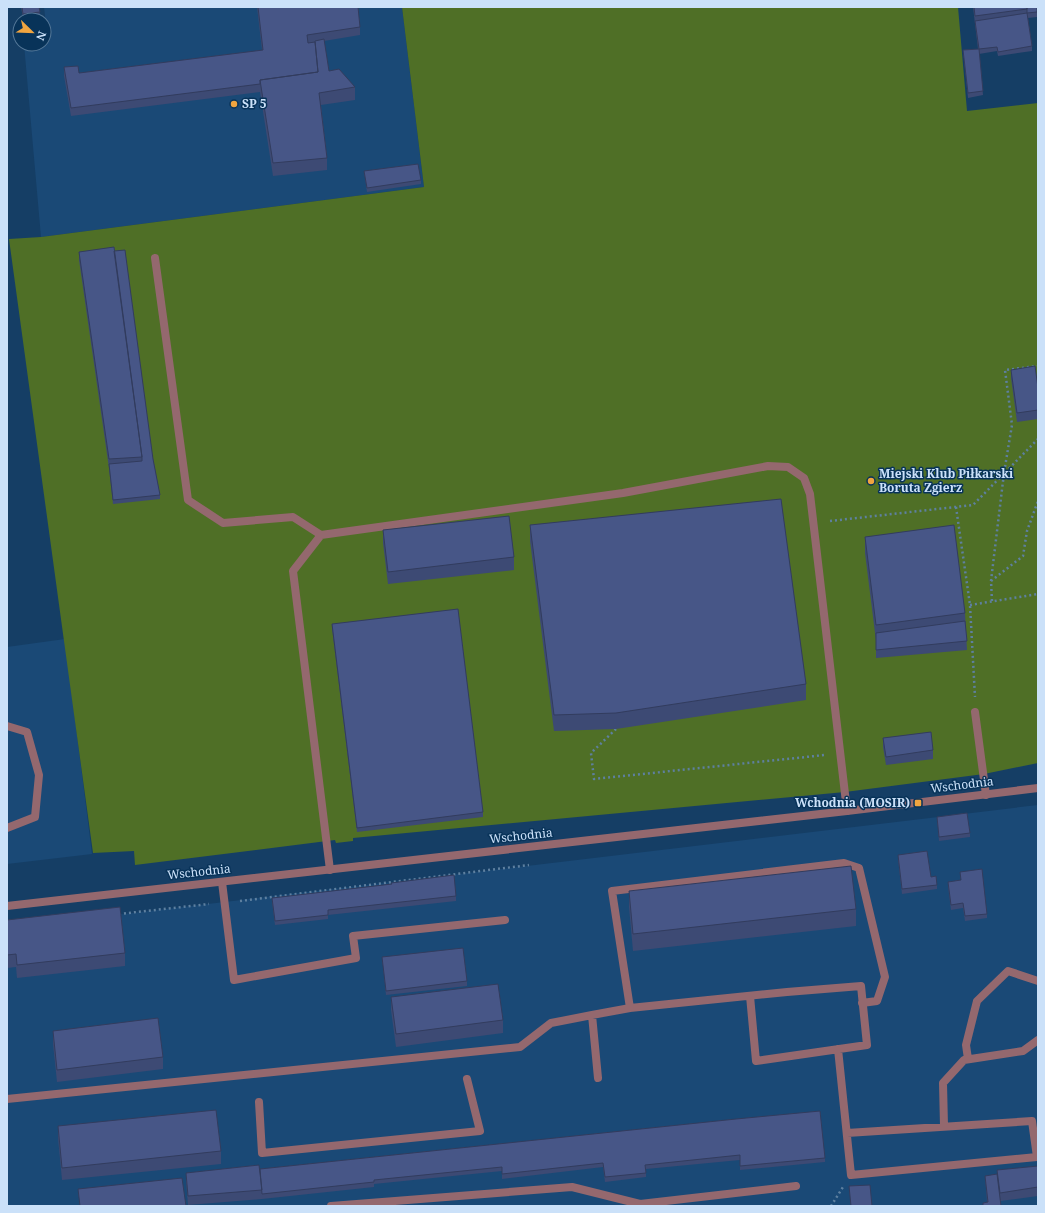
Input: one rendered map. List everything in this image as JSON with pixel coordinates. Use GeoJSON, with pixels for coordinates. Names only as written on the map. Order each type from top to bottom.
{"type":"FeatureCollection","features":[{"type":"Feature","properties":{"kind":"street"},"geometry":{"type":"LineString","coordinates":[[155,258],[188,500],[223,523],[293,517],[321,535],[623,493],[768,466],[788,467],[804,478],[810,494],[847,811]]}},
{"type":"Feature","properties":{"kind":"street"},"geometry":{"type":"LineString","coordinates":[[321,535],[293,571],[330,870]]}},
{"type":"Feature","properties":{"kind":"street"},"geometry":{"type":"LineString","coordinates":[[976,712],[986,794]]}},
{"type":"Feature","properties":{"kind":"street"},"geometry":{"type":"LineString","coordinates":[[7,726],[27,732],[39,775],[35,817],[7,828]]}},
{"type":"Feature","properties":{"kind":"street","name":"Wschodnia"},"geometry":{"type":"LineString","coordinates":[[7,906],[1038,788]]}},
{"type":"Feature","properties":{"kind":"street"},"geometry":{"type":"LineString","coordinates":[[630,1008],[612,891],[844,863],[859,868],[885,978],[877,1001],[862,1003]]}},
{"type":"Feature","properties":{"kind":"street"},"geometry":{"type":"LineString","coordinates":[[222,882],[234,980],[356,958],[353,936],[505,920]]}},
{"type":"Feature","properties":{"kind":"street"},"geometry":{"type":"LineString","coordinates":[[968,1059],[966,1045],[977,1001],[1008,971],[1038,981]]}},
{"type":"Feature","properties":{"kind":"street"},"geometry":{"type":"LineString","coordinates":[[7,1099],[520,1047],[551,1023],[630,1008],[788,992],[861,986],[867,1045],[756,1061],[750,996]]}},
{"type":"Feature","properties":{"kind":"street"},"geometry":{"type":"LineString","coordinates":[[592,1015],[598,1078]]}},
{"type":"Feature","properties":{"kind":"street"},"geometry":{"type":"LineString","coordinates":[[944,1126],[943,1083],[964,1060],[1023,1051],[1038,1040]]}},
{"type":"Feature","properties":{"kind":"street"},"geometry":{"type":"LineString","coordinates":[[838,1049],[851,1175],[1037,1157],[1032,1121],[847,1132]]}},
{"type":"Feature","properties":{"kind":"street"},"geometry":{"type":"LineString","coordinates":[[259,1102],[262,1153],[480,1131],[467,1079]]}},
{"type":"Feature","properties":{"kind":"street"},"geometry":{"type":"LineString","coordinates":[[331,1206],[415,1203],[572,1187],[640,1204],[656,1204],[796,1186]]}},
{"type":"Feature","properties":{"kind":"path"},"geometry":{"type":"LineString","coordinates":[[992,601],[991,581],[1004,473],[1012,425],[1005,370],[1038,366]]}},
{"type":"Feature","properties":{"kind":"path"},"geometry":{"type":"LineString","coordinates":[[813,522],[973,505],[1038,439]]}},
{"type":"Feature","properties":{"kind":"path"},"geometry":{"type":"LineString","coordinates":[[991,581],[1023,556],[1027,531],[1038,501]]}},
{"type":"Feature","properties":{"kind":"path"},"geometry":{"type":"LineString","coordinates":[[956,507],[970,605],[976,712]]}},
{"type":"Feature","properties":{"kind":"path"},"geometry":{"type":"LineString","coordinates":[[970,605],[1038,594]]}},
{"type":"Feature","properties":{"kind":"path"},"geometry":{"type":"LineString","coordinates":[[616,729],[591,753],[594,779],[841,753]]}},
{"type":"Feature","properties":{"kind":"path"},"geometry":{"type":"LineString","coordinates":[[831,1206],[851,1175]]}},
{"type":"Feature","properties":{"kind":"shaded area"},"geometry":{"type":"Polygon","coordinates":[[[44,7],[402,7],[424,187],[41,237],[25,52],[52,52],[52,12],[45,12],[44,7]]]}},
{"type":"Feature","properties":{"kind":"shaded area"},"geometry":{"type":"Polygon","coordinates":[[[65,639],[92,854],[7,864],[7,647],[65,639]]]}},
{"type":"Feature","properties":{"kind":"shaded area"},"geometry":{"type":"Polygon","coordinates":[[[1038,805],[1038,1206],[7,1206],[7,928],[1038,805]]]}},
{"type":"Feature","properties":{"kind":"green space"},"geometry":{"type":"Polygon","coordinates":[[[402,7],[958,7],[967,111],[1038,103],[1038,763],[984,774],[845,792],[353,838],[353,841],[336,843],[335,840],[135,865],[134,851],[93,853],[9,239],[41,237],[424,187],[402,7]]]}},
{"type":"Feature","properties":{"kind":"building"},"geometry":{"type":"Polygon","coordinates":[[[22,7],[39,7],[40,12],[23,12],[22,7]]]}},
{"type":"Feature","properties":{"kind":"building"},"geometry":{"type":"Polygon","coordinates":[[[258,7],[358,7],[360,27],[307,35],[308,43],[315,42],[318,72],[260,80],[260,84],[71,108],[64,67],[78,66],[79,73],[263,50],[258,7]]]}},
{"type":"Feature","properties":{"kind":"building"},"geometry":{"type":"Polygon","coordinates":[[[974,7],[1027,7],[1027,9],[975,16],[974,7]]]}},
{"type":"Feature","properties":{"kind":"building"},"geometry":{"type":"Polygon","coordinates":[[[1027,7],[1037,7],[1037,12],[1027,13],[1027,7]]]}},
{"type":"Feature","properties":{"kind":"building"},"geometry":{"type":"Polygon","coordinates":[[[1027,13],[1032,46],[998,52],[997,47],[979,49],[975,21],[1027,13]]]}},
{"type":"Feature","properties":{"kind":"building"},"geometry":{"type":"Polygon","coordinates":[[[324,39],[329,71],[339,69],[355,87],[319,93],[327,158],[273,163],[260,80],[318,72],[315,41],[324,39]]]}},
{"type":"Feature","properties":{"kind":"building"},"geometry":{"type":"Polygon","coordinates":[[[979,49],[983,91],[968,93],[963,50],[979,49]]]}},
{"type":"Feature","properties":{"kind":"building"},"geometry":{"type":"Polygon","coordinates":[[[418,164],[421,180],[367,188],[364,171],[418,164]]]}},
{"type":"Feature","properties":{"kind":"building"},"geometry":{"type":"Polygon","coordinates":[[[114,247],[142,457],[109,459],[79,252],[114,247]]]}},
{"type":"Feature","properties":{"kind":"building"},"geometry":{"type":"Polygon","coordinates":[[[125,250],[153,459],[160,495],[113,500],[109,464],[142,461],[114,251],[125,250]]]}},
{"type":"Feature","properties":{"kind":"building"},"geometry":{"type":"Polygon","coordinates":[[[1035,366],[1038,388],[1038,410],[1017,413],[1011,370],[1035,366]]]}},
{"type":"Feature","properties":{"kind":"building"},"geometry":{"type":"Polygon","coordinates":[[[781,499],[806,684],[616,713],[554,715],[530,525],[781,499]]]}},
{"type":"Feature","properties":{"kind":"building"},"geometry":{"type":"Polygon","coordinates":[[[509,516],[514,557],[388,572],[383,530],[509,516]]]}},
{"type":"Feature","properties":{"kind":"building"},"geometry":{"type":"Polygon","coordinates":[[[954,525],[965,613],[876,625],[865,537],[954,525]]]}},
{"type":"Feature","properties":{"kind":"building"},"geometry":{"type":"Polygon","coordinates":[[[458,609],[483,812],[357,828],[332,624],[458,609]]]}},
{"type":"Feature","properties":{"kind":"building"},"geometry":{"type":"Polygon","coordinates":[[[965,621],[967,641],[876,650],[876,633],[965,621]]]}},
{"type":"Feature","properties":{"kind":"building"},"geometry":{"type":"Polygon","coordinates":[[[931,732],[933,750],[886,757],[883,738],[931,732]]]}},
{"type":"Feature","properties":{"kind":"building"},"geometry":{"type":"Polygon","coordinates":[[[967,813],[970,833],[939,837],[937,817],[967,813]]]}},
{"type":"Feature","properties":{"kind":"building"},"geometry":{"type":"Polygon","coordinates":[[[927,851],[931,877],[936,876],[937,885],[902,889],[898,855],[927,851]]]}},
{"type":"Feature","properties":{"kind":"building"},"geometry":{"type":"Polygon","coordinates":[[[851,866],[856,909],[633,934],[629,891],[851,866]]]}},
{"type":"Feature","properties":{"kind":"building"},"geometry":{"type":"Polygon","coordinates":[[[982,869],[987,914],[965,916],[963,903],[951,905],[948,882],[961,880],[960,872],[982,869]]]}},
{"type":"Feature","properties":{"kind":"building"},"geometry":{"type":"Polygon","coordinates":[[[454,875],[456,896],[328,910],[328,915],[275,921],[272,898],[454,875]]]}},
{"type":"Feature","properties":{"kind":"building"},"geometry":{"type":"Polygon","coordinates":[[[120,907],[125,953],[17,965],[16,954],[7,955],[7,920],[120,907]]]}},
{"type":"Feature","properties":{"kind":"building"},"geometry":{"type":"Polygon","coordinates":[[[463,948],[467,981],[386,991],[382,957],[463,948]]]}},
{"type":"Feature","properties":{"kind":"building"},"geometry":{"type":"Polygon","coordinates":[[[498,984],[503,1020],[396,1034],[391,997],[498,984]]]}},
{"type":"Feature","properties":{"kind":"building"},"geometry":{"type":"Polygon","coordinates":[[[158,1018],[163,1057],[57,1070],[53,1031],[158,1018]]]}},
{"type":"Feature","properties":{"kind":"building"},"geometry":{"type":"Polygon","coordinates":[[[216,1110],[221,1151],[62,1168],[58,1126],[216,1110]]]}},
{"type":"Feature","properties":{"kind":"building"},"geometry":{"type":"Polygon","coordinates":[[[820,1111],[825,1158],[740,1166],[740,1155],[645,1165],[646,1173],[605,1177],[603,1163],[502,1174],[502,1167],[374,1180],[374,1182],[262,1194],[260,1169],[820,1111]]]}},
{"type":"Feature","properties":{"kind":"building"},"geometry":{"type":"Polygon","coordinates":[[[259,1165],[262,1190],[188,1196],[186,1173],[259,1165]]]}},
{"type":"Feature","properties":{"kind":"building"},"geometry":{"type":"Polygon","coordinates":[[[1038,1166],[1038,1187],[1000,1193],[997,1170],[1038,1166]]]}},
{"type":"Feature","properties":{"kind":"building"},"geometry":{"type":"Polygon","coordinates":[[[997,1174],[1001,1206],[983,1206],[983,1203],[988,1202],[985,1176],[997,1174]]]}},
{"type":"Feature","properties":{"kind":"building"},"geometry":{"type":"Polygon","coordinates":[[[182,1178],[186,1206],[80,1206],[78,1189],[182,1178]]]}},
{"type":"Feature","properties":{"kind":"building"},"geometry":{"type":"Polygon","coordinates":[[[870,1185],[872,1206],[851,1206],[849,1186],[870,1185]]]}},
{"type":"Feature","properties":{"kind":"place","name":"SP 5"},"geometry":{"type":"Point","coordinates":[234,104]}},
{"type":"Feature","properties":{"kind":"place","name":"Miejski Klub Piłkarski Boruta Zgierz"},"geometry":{"type":"Point","coordinates":[871,481]}},
{"type":"Feature","properties":{"kind":"place","name":"Wchodnia (MOSIR)"},"geometry":{"type":"Point","coordinates":[918,803]}}]}
